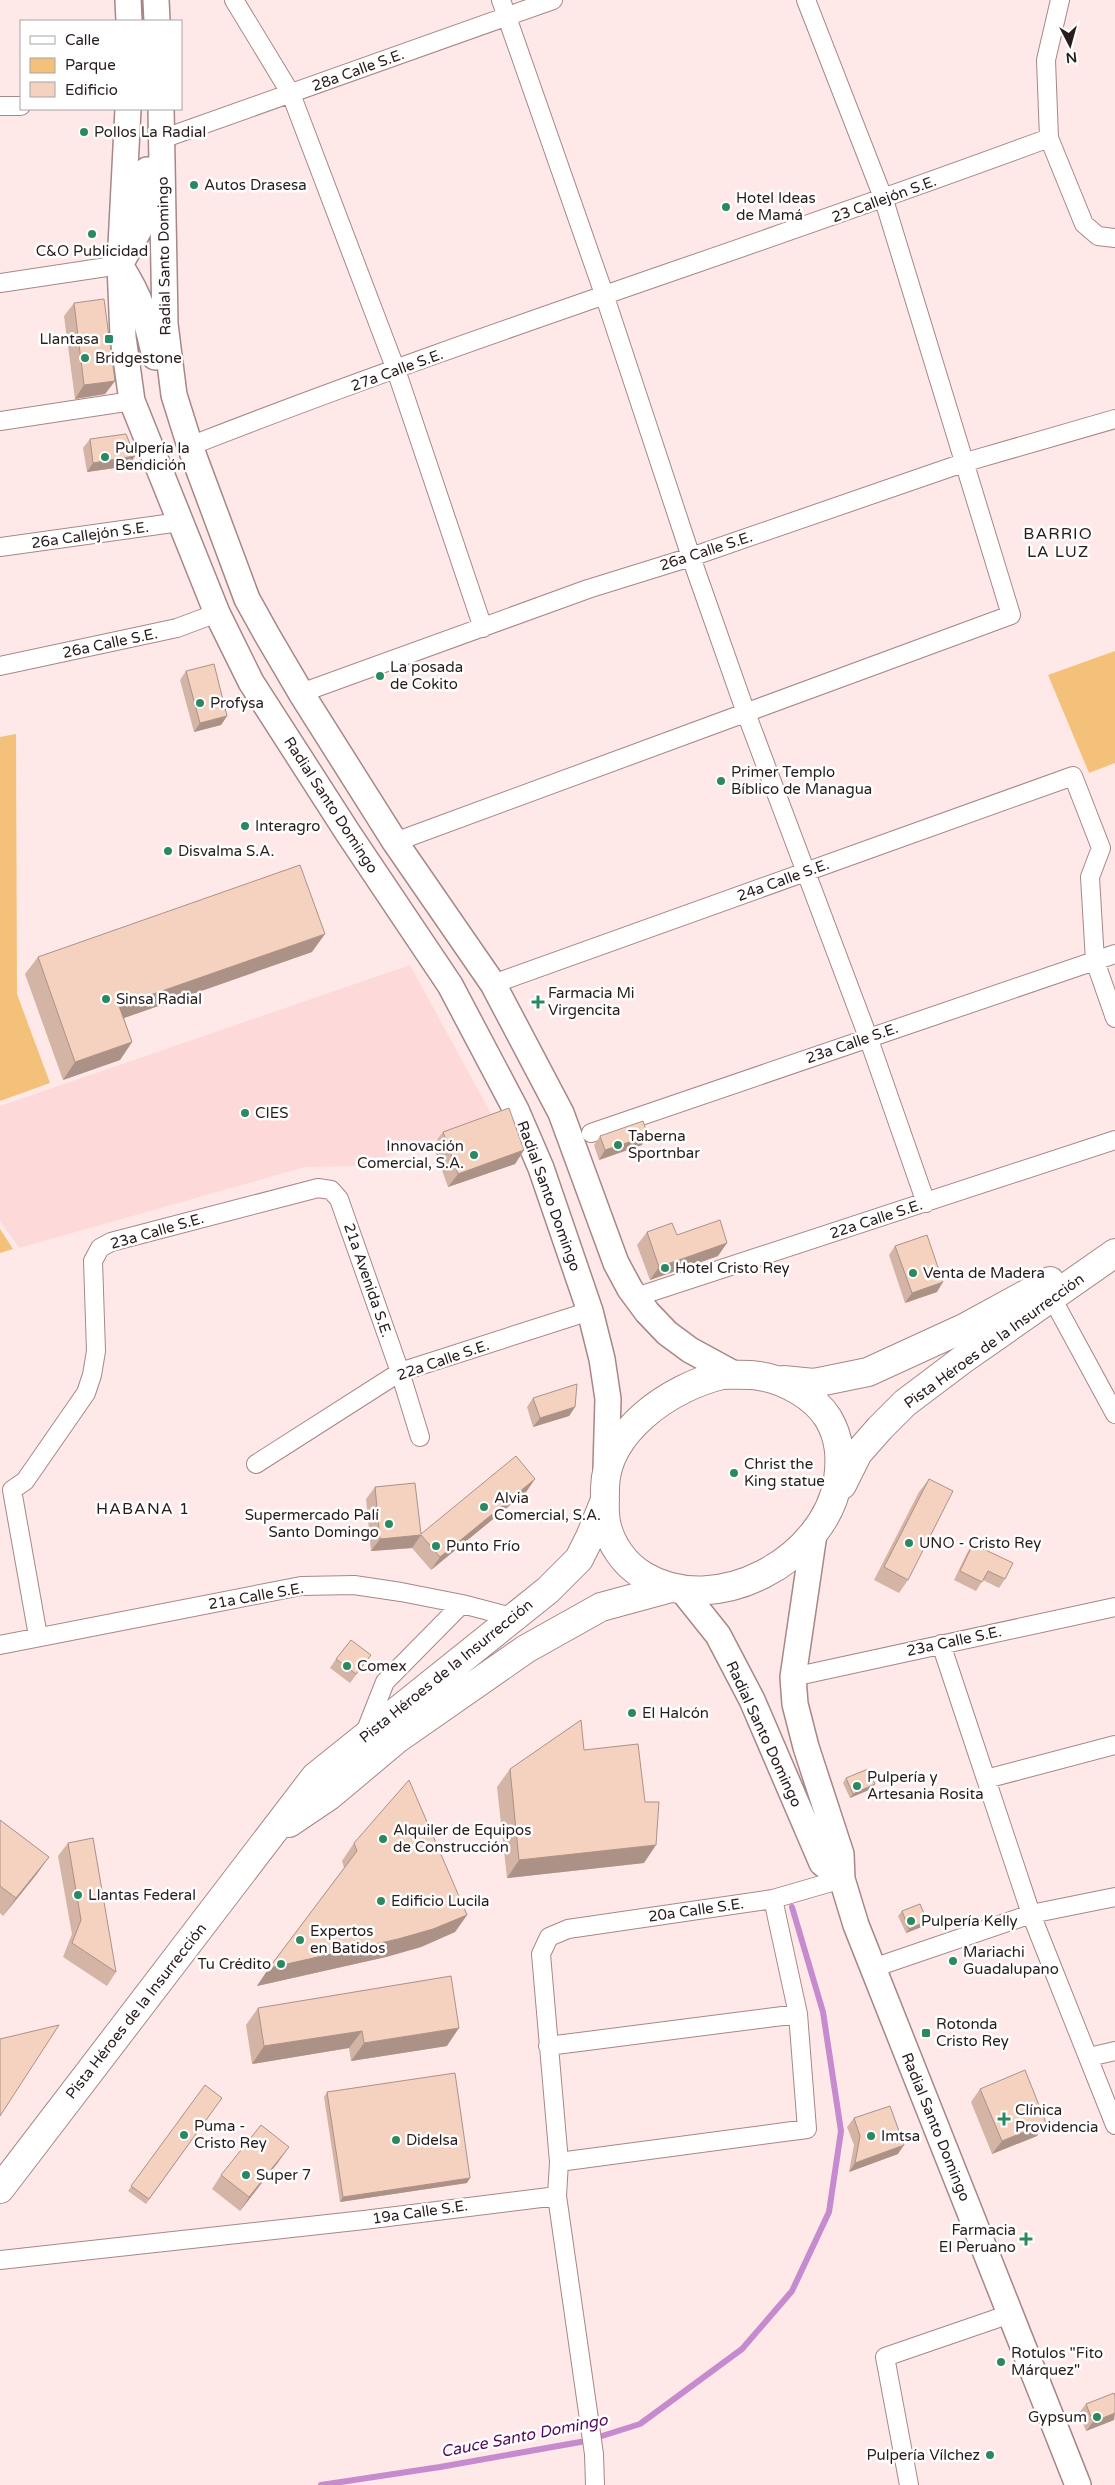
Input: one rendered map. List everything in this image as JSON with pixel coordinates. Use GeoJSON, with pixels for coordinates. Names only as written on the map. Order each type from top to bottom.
{"type":"FeatureCollection","features":[{"type":"Feature","properties":{"kind":"main road"},"geometry":{"type":"LineString","coordinates":[[128,0],[129,20]]}},
{"type":"Feature","properties":{"kind":"main road","name":"Radial Santo Domingo"},"geometry":{"type":"LineString","coordinates":[[128,110],[120,265],[123,338],[132,401],[215,608],[251,682],[348,834],[422,940],[455,993],[520,1118],[541,1168],[590,1311],[602,1359],[608,1399],[605,1491]]}},
{"type":"Feature","properties":{"kind":"main road"},"geometry":{"type":"LineString","coordinates":[[148,110],[146,199],[140,226],[120,265],[136,290],[144,308],[160,381],[190,446],[196,491],[212,536],[215,608]]}},
{"type":"Feature","properties":{"kind":"main road","name":"Radial Santo Domingo"},"geometry":{"type":"LineString","coordinates":[[161,110],[167,349],[174,395],[190,446],[247,599],[300,693],[395,842],[493,984],[561,1113],[616,1263],[636,1297],[647,1312],[667,1332],[690,1350],[748,1375]]}},
{"type":"Feature","properties":{"kind":"main road","name":"Pista Héroes de la Insurrección"},"geometry":{"type":"LineString","coordinates":[[0,2189],[315,1777],[548,1590],[579,1559],[590,1537],[621,1442],[653,1407],[666,1397],[695,1383],[722,1375],[748,1375],[814,1383],[868,1372],[964,1328],[1115,1246]]}},
{"type":"Feature","properties":{"kind":"main road","name":"Pista Héroes de la Insurrección"},"geometry":{"type":"LineString","coordinates":[[831,1509],[858,1453],[886,1421],[906,1403],[962,1360],[1115,1253]]}},
{"type":"Feature","properties":{"kind":"main road"},"geometry":{"type":"LineString","coordinates":[[605,1491],[606,1522],[609,1534],[624,1560],[635,1571],[650,1579],[676,1589],[716,1589],[758,1577],[783,1562],[814,1534],[831,1509],[837,1486],[840,1460],[839,1444],[833,1426],[818,1405],[809,1398],[781,1383],[748,1375]]}},
{"type":"Feature","properties":{"kind":"main road","name":"Radial Santo Domingo"},"geometry":{"type":"LineString","coordinates":[[814,1534],[793,1677],[800,1724],[841,1854],[842,1879],[856,1925],[1078,2485]]}},
{"type":"Feature","properties":{"kind":"main road","name":"Radial Santo Domingo"},"geometry":{"type":"LineString","coordinates":[[676,1589],[718,1635],[752,1700],[822,1862],[842,1879]]}},
{"type":"Feature","properties":{"kind":"main road","name":"Pista Héroes de la Insurrección"},"geometry":{"type":"LineString","coordinates":[[273,1833],[329,1796],[397,1739],[526,1649],[601,1606],[676,1589]]}},
{"type":"Feature","properties":{"kind":"street"},"geometry":{"type":"LineString","coordinates":[[234,0],[291,94],[396,370],[483,628]]}},
{"type":"Feature","properties":{"kind":"street"},"geometry":{"type":"LineString","coordinates":[[500,0],[604,294],[691,557],[746,713],[868,1037],[926,1203]]}},
{"type":"Feature","properties":{"kind":"street","name":"28a Calle S.E."},"geometry":{"type":"LineString","coordinates":[[162,139],[552,0]]}},
{"type":"Feature","properties":{"kind":"street"},"geometry":{"type":"LineString","coordinates":[[395,842],[1011,615],[966,462],[884,200],[806,0]]}},
{"type":"Feature","properties":{"kind":"street"},"geometry":{"type":"LineString","coordinates":[[1060,0],[1046,60],[1049,138],[1084,224],[1098,236],[1115,238]]}},
{"type":"Feature","properties":{"kind":"street"},"geometry":{"type":"LineString","coordinates":[[0,106],[20,106]]}},
{"type":"Feature","properties":{"kind":"street","name":"23 Callejón S.E."},"geometry":{"type":"LineString","coordinates":[[604,294],[884,200],[1049,138]]}},
{"type":"Feature","properties":{"kind":"street"},"geometry":{"type":"LineString","coordinates":[[0,283],[120,265]]}},
{"type":"Feature","properties":{"kind":"street","name":"27a Calle S.E."},"geometry":{"type":"LineString","coordinates":[[190,446],[604,294]]}},
{"type":"Feature","properties":{"kind":"street"},"geometry":{"type":"LineString","coordinates":[[0,421],[132,401]]}},
{"type":"Feature","properties":{"kind":"street","name":"26a Calle S.E."},"geometry":{"type":"LineString","coordinates":[[300,693],[588,589],[691,557],[966,462],[1115,419]]}},
{"type":"Feature","properties":{"kind":"street","name":"26a Callejón S.E."},"geometry":{"type":"LineString","coordinates":[[0,547],[180,522]]}},
{"type":"Feature","properties":{"kind":"street","name":"26a Calle S.E."},"geometry":{"type":"LineString","coordinates":[[0,666],[177,628],[215,608]]}},
{"type":"Feature","properties":{"kind":"street","name":"24a Calle S.E."},"geometry":{"type":"LineString","coordinates":[[493,984],[1073,776],[1101,848],[1090,876],[1095,961]]}},
{"type":"Feature","properties":{"kind":"street","name":"23a Calle S.E."},"geometry":{"type":"LineString","coordinates":[[590,1134],[868,1037],[1115,954]]}},
{"type":"Feature","properties":{"kind":"street"},"geometry":{"type":"LineString","coordinates":[[1095,961],[1115,1018]]}},
{"type":"Feature","properties":{"kind":"street","name":"22a Calle S.E."},"geometry":{"type":"LineString","coordinates":[[636,1297],[1115,1140]]}},
{"type":"Feature","properties":{"kind":"street","name":"23a Calle S.E."},"geometry":{"type":"LineString","coordinates":[[6,1490],[25,1480],[86,1393],[92,1375],[96,1351],[93,1261],[100,1248],[111,1242],[318,1188],[332,1190]]}},
{"type":"Feature","properties":{"kind":"street","name":"21a Avenida S.E."},"geometry":{"type":"LineString","coordinates":[[332,1190],[339,1199],[400,1372],[420,1437]]}},
{"type":"Feature","properties":{"kind":"street"},"geometry":{"type":"LineString","coordinates":[[1052,1298],[1115,1414]]}},
{"type":"Feature","properties":{"kind":"street","name":"22a Calle S.E."},"geometry":{"type":"LineString","coordinates":[[256,1464],[400,1372],[590,1311]]}},
{"type":"Feature","properties":{"kind":"street"},"geometry":{"type":"LineString","coordinates":[[6,1490],[38,1636]]}},
{"type":"Feature","properties":{"kind":"street","name":"21a Calle S.E."},"geometry":{"type":"LineString","coordinates":[[0,1645],[300,1586],[354,1585],[462,1604],[512,1617]]}},
{"type":"Feature","properties":{"kind":"street"},"geometry":{"type":"LineString","coordinates":[[362,1738],[384,1682],[462,1604]]}},
{"type":"Feature","properties":{"kind":"street","name":"23a Calle S.E."},"geometry":{"type":"LineString","coordinates":[[793,1677],[1115,1607]]}},
{"type":"Feature","properties":{"kind":"street"},"geometry":{"type":"LineString","coordinates":[[941,1644],[1031,1914],[1115,2125]]}},
{"type":"Feature","properties":{"kind":"street"},"geometry":{"type":"LineString","coordinates":[[986,1779],[1115,1745]]}},
{"type":"Feature","properties":{"kind":"street","name":"20a Calle S.E."},"geometry":{"type":"LineString","coordinates":[[548,2046],[541,1954],[549,1937],[568,1929],[773,1899],[842,1879]]}},
{"type":"Feature","properties":{"kind":"street"},"geometry":{"type":"LineString","coordinates":[[873,1968],[1031,1914],[1115,1897]]}},
{"type":"Feature","properties":{"kind":"street"},"geometry":{"type":"LineString","coordinates":[[559,2162],[807,2129],[798,2014],[773,1899]]}},
{"type":"Feature","properties":{"kind":"street"},"geometry":{"type":"LineString","coordinates":[[595,2485],[590,2423],[557,2196],[559,2162],[548,2046],[798,2014]]}},
{"type":"Feature","properties":{"kind":"street"},"geometry":{"type":"LineString","coordinates":[[1089,2057],[1115,2052]]}},
{"type":"Feature","properties":{"kind":"street","name":"19a Calle S.E."},"geometry":{"type":"LineString","coordinates":[[0,2260],[345,2222],[557,2196]]}},
{"type":"Feature","properties":{"kind":"street"},"geometry":{"type":"LineString","coordinates":[[909,2485],[885,2357],[1010,2314]]}},
{"type":"Feature","properties":{"kind":"shaded area","name":"CIES"},"geometry":{"type":"Polygon","coordinates":[[[410,965],[494,1119],[361,1166],[305,1167],[19,1248],[0,1221],[0,1106],[410,965]]]}},
{"type":"Feature","properties":{"kind":"green space"},"geometry":{"type":"Polygon","coordinates":[[[1115,651],[1115,763],[1089,773],[1048,675],[1115,651]]]}},
{"type":"Feature","properties":{"kind":"green space"},"geometry":{"type":"Polygon","coordinates":[[[16,734],[17,994],[50,1083],[0,1101],[0,737],[16,734]]]}},
{"type":"Feature","properties":{"kind":"green space"},"geometry":{"type":"Polygon","coordinates":[[[0,1229],[13,1249],[0,1253],[0,1229]]]}},
{"type":"Feature","properties":{"kind":"building"},"geometry":{"type":"Polygon","coordinates":[[[104,299],[115,381],[84,385],[74,303],[104,299]]]}},
{"type":"Feature","properties":{"kind":"building"},"geometry":{"type":"Polygon","coordinates":[[[126,434],[135,456],[93,463],[90,439],[126,434]]]}},
{"type":"Feature","properties":{"kind":"building","name":"Profysa"},"geometry":{"type":"Polygon","coordinates":[[[214,664],[227,716],[200,723],[186,671],[214,664]]]}},
{"type":"Feature","properties":{"kind":"building","name":"Sinsa Radial"},"geometry":{"type":"Polygon","coordinates":[[[300,865],[325,934],[119,1006],[132,1042],[75,1062],[38,957],[300,865]]]}},
{"type":"Feature","properties":{"kind":"building","name":"Innovación Comercial, S.A."},"geometry":{"type":"Polygon","coordinates":[[[509,1108],[524,1150],[458,1174],[443,1132],[509,1108]]]}},
{"type":"Feature","properties":{"kind":"building"},"geometry":{"type":"Polygon","coordinates":[[[643,1121],[648,1136],[605,1150],[600,1136],[643,1121]]]}},
{"type":"Feature","properties":{"kind":"building"},"geometry":{"type":"Polygon","coordinates":[[[720,1220],[727,1243],[659,1267],[647,1232],[672,1223],[677,1235],[720,1220]]]}},
{"type":"Feature","properties":{"kind":"building","name":"Venta de Madera"},"geometry":{"type":"Polygon","coordinates":[[[927,1235],[943,1282],[912,1293],[895,1246],[927,1235]]]}},
{"type":"Feature","properties":{"kind":"building"},"geometry":{"type":"Polygon","coordinates":[[[577,1384],[575,1407],[540,1418],[533,1398],[577,1384]]]}},
{"type":"Feature","properties":{"kind":"building"},"geometry":{"type":"Polygon","coordinates":[[[516,1456],[535,1479],[440,1557],[421,1535],[380,1539],[375,1487],[415,1483],[421,1534],[516,1456]]]}},
{"type":"Feature","properties":{"kind":"building","name":"UNO - Cristo Rey"},"geometry":{"type":"Polygon","coordinates":[[[929,1479],[953,1491],[908,1580],[884,1567],[929,1479]]]}},
{"type":"Feature","properties":{"kind":"building"},"geometry":{"type":"Polygon","coordinates":[[[973,1544],[1013,1563],[1005,1579],[988,1571],[982,1582],[960,1571],[973,1544]]]}},
{"type":"Feature","properties":{"kind":"building"},"geometry":{"type":"Polygon","coordinates":[[[351,1640],[371,1655],[356,1674],[336,1659],[351,1640]]]}},
{"type":"Feature","properties":{"kind":"building"},"geometry":{"type":"Polygon","coordinates":[[[581,1720],[584,1750],[638,1744],[645,1802],[659,1802],[656,1845],[519,1860],[510,1769],[581,1720]]]}},
{"type":"Feature","properties":{"kind":"building","name":"Pulpería y Artesania Rosita"},"geometry":{"type":"Polygon","coordinates":[[[868,1769],[875,1784],[853,1794],[846,1778],[868,1769]]]}},
{"type":"Feature","properties":{"kind":"building","name":"Edificio Lucila"},"geometry":{"type":"Polygon","coordinates":[[[409,1780],[467,1915],[433,1929],[398,1939],[269,1968],[357,1851],[354,1843],[409,1780]]]}},
{"type":"Feature","properties":{"kind":"building"},"geometry":{"type":"Polygon","coordinates":[[[0,1820],[49,1857],[16,1898],[0,1886],[0,1820]]]}},
{"type":"Feature","properties":{"kind":"building"},"geometry":{"type":"Polygon","coordinates":[[[93,1838],[116,1972],[72,1943],[81,1920],[68,1843],[93,1838]]]}},
{"type":"Feature","properties":{"kind":"building","name":"Pulpería Kelly"},"geometry":{"type":"Polygon","coordinates":[[[920,1904],[927,1921],[909,1929],[902,1911],[920,1904]]]}},
{"type":"Feature","properties":{"kind":"building"},"geometry":{"type":"Polygon","coordinates":[[[451,1976],[459,2028],[364,2043],[362,2031],[264,2046],[258,2008],[451,1976]]]}},
{"type":"Feature","properties":{"kind":"building"},"geometry":{"type":"Polygon","coordinates":[[[59,2025],[0,2116],[0,2039],[59,2025]]]}},
{"type":"Feature","properties":{"kind":"building","name":"Clínica Providencia"},"geometry":{"type":"Polygon","coordinates":[[[1025,2070],[1046,2123],[1002,2141],[980,2089],[1025,2070]]]}},
{"type":"Feature","properties":{"kind":"building","name":"Didelsa"},"geometry":{"type":"Polygon","coordinates":[[[455,2073],[470,2178],[343,2197],[327,2092],[455,2073]]]}},
{"type":"Feature","properties":{"kind":"building"},"geometry":{"type":"Polygon","coordinates":[[[205,2085],[222,2098],[149,2199],[131,2186],[205,2085]]]}},
{"type":"Feature","properties":{"kind":"building","name":"Imtsa"},"geometry":{"type":"Polygon","coordinates":[[[890,2106],[904,2145],[855,2163],[860,2136],[854,2118],[890,2106]]]}},
{"type":"Feature","properties":{"kind":"building","name":"Super 7"},"geometry":{"type":"Polygon","coordinates":[[[261,2125],[289,2147],[249,2197],[221,2175],[261,2125]]]}},
{"type":"Feature","properties":{"kind":"building"},"geometry":{"type":"Polygon","coordinates":[[[1114,2393],[1115,2413],[1093,2422],[1086,2404],[1114,2393]]]}},
{"type":"Feature","properties":{"kind":"waterway","name":"Cauce Santo Domingo"},"geometry":{"type":"LineString","coordinates":[[321,2485],[440,2467],[586,2441],[640,2424],[742,2349],[792,2291],[829,2212],[841,2131],[823,2012],[792,1907]]}},
{"type":"Feature","properties":{"kind":"place","name":"Pollos La Radial"},"geometry":{"type":"Point","coordinates":[84,132]}},
{"type":"Feature","properties":{"kind":"place","name":"Autos Drasesa"},"geometry":{"type":"Point","coordinates":[194,185]}},
{"type":"Feature","properties":{"kind":"place","name":"Hotel Ideas de Mamá"},"geometry":{"type":"Point","coordinates":[726,207]}},
{"type":"Feature","properties":{"kind":"place","name":"C&O Publicidad"},"geometry":{"type":"Point","coordinates":[92,234]}},
{"type":"Feature","properties":{"kind":"place","name":"Llantasa"},"geometry":{"type":"Point","coordinates":[109,339]}},
{"type":"Feature","properties":{"kind":"place","name":"Bridgestone"},"geometry":{"type":"Point","coordinates":[85,358]}},
{"type":"Feature","properties":{"kind":"place","name":"Pulpería la Bendición"},"geometry":{"type":"Point","coordinates":[105,457]}},
{"type":"Feature","properties":{"kind":"place","name":"La posada de Cokito"},"geometry":{"type":"Point","coordinates":[380,676]}},
{"type":"Feature","properties":{"kind":"place","name":"Profysa"},"geometry":{"type":"Point","coordinates":[200,703]}},
{"type":"Feature","properties":{"kind":"place","name":"Primer Templo Bíblico de Managua"},"geometry":{"type":"Point","coordinates":[721,781]}},
{"type":"Feature","properties":{"kind":"place","name":"Interagro"},"geometry":{"type":"Point","coordinates":[245,826]}},
{"type":"Feature","properties":{"kind":"place","name":"Disvalma S.A."},"geometry":{"type":"Point","coordinates":[168,851]}},
{"type":"Feature","properties":{"kind":"place","name":"Sinsa Radial"},"geometry":{"type":"Point","coordinates":[106,999]}},
{"type":"Feature","properties":{"kind":"place","name":"Farmacia Mi Virgencita"},"geometry":{"type":"Point","coordinates":[538,1002]}},
{"type":"Feature","properties":{"kind":"place","name":"CIES"},"geometry":{"type":"Point","coordinates":[245,1113]}},
{"type":"Feature","properties":{"kind":"place","name":"Taberna Sportnbar"},"geometry":{"type":"Point","coordinates":[618,1145]}},
{"type":"Feature","properties":{"kind":"place","name":"Innovación Comercial, S.A."},"geometry":{"type":"Point","coordinates":[474,1155]}},
{"type":"Feature","properties":{"kind":"place","name":"Hotel Cristo Rey"},"geometry":{"type":"Point","coordinates":[665,1268]}},
{"type":"Feature","properties":{"kind":"place","name":"Venta de Madera"},"geometry":{"type":"Point","coordinates":[913,1273]}},
{"type":"Feature","properties":{"kind":"place","name":"Christ the King statue"},"geometry":{"type":"Point","coordinates":[734,1473]}},
{"type":"Feature","properties":{"kind":"place","name":"Alvia Comercial, S.A."},"geometry":{"type":"Point","coordinates":[484,1507]}},
{"type":"Feature","properties":{"kind":"place","name":"Supermercado Palí Santo Domingo"},"geometry":{"type":"Point","coordinates":[389,1524]}},
{"type":"Feature","properties":{"kind":"place","name":"UNO - Cristo Rey"},"geometry":{"type":"Point","coordinates":[909,1543]}},
{"type":"Feature","properties":{"kind":"place","name":"Punto Frío"},"geometry":{"type":"Point","coordinates":[436,1546]}},
{"type":"Feature","properties":{"kind":"place","name":"Comex"},"geometry":{"type":"Point","coordinates":[347,1666]}},
{"type":"Feature","properties":{"kind":"place","name":"El Halcón"},"geometry":{"type":"Point","coordinates":[632,1713]}},
{"type":"Feature","properties":{"kind":"place","name":"Pulpería y Artesania Rosita"},"geometry":{"type":"Point","coordinates":[857,1786]}},
{"type":"Feature","properties":{"kind":"place","name":"Alquiler de Equipos de Construcción"},"geometry":{"type":"Point","coordinates":[383,1839]}},
{"type":"Feature","properties":{"kind":"place","name":"Llantas Federal"},"geometry":{"type":"Point","coordinates":[78,1895]}},
{"type":"Feature","properties":{"kind":"place","name":"Edificio Lucila"},"geometry":{"type":"Point","coordinates":[381,1901]}},
{"type":"Feature","properties":{"kind":"place","name":"Pulpería Kelly"},"geometry":{"type":"Point","coordinates":[911,1921]}},
{"type":"Feature","properties":{"kind":"place","name":"Expertos en Batidos"},"geometry":{"type":"Point","coordinates":[300,1940]}},
{"type":"Feature","properties":{"kind":"place","name":"Mariachi Guadalupano"},"geometry":{"type":"Point","coordinates":[953,1961]}},
{"type":"Feature","properties":{"kind":"place","name":"Tu Crédito"},"geometry":{"type":"Point","coordinates":[281,1964]}},
{"type":"Feature","properties":{"kind":"place","name":"Rotonda Cristo Rey"},"geometry":{"type":"Point","coordinates":[926,2033]}},
{"type":"Feature","properties":{"kind":"place","name":"Clínica Providencia"},"geometry":{"type":"Point","coordinates":[1004,2119]}},
{"type":"Feature","properties":{"kind":"place","name":"Puma - Cristo Rey"},"geometry":{"type":"Point","coordinates":[184,2135]}},
{"type":"Feature","properties":{"kind":"place","name":"Imtsa"},"geometry":{"type":"Point","coordinates":[871,2136]}},
{"type":"Feature","properties":{"kind":"place","name":"Didelsa"},"geometry":{"type":"Point","coordinates":[396,2140]}},
{"type":"Feature","properties":{"kind":"place","name":"Super 7"},"geometry":{"type":"Point","coordinates":[246,2175]}},
{"type":"Feature","properties":{"kind":"place","name":"Farmacia El Peruano"},"geometry":{"type":"Point","coordinates":[1026,2239]}},
{"type":"Feature","properties":{"kind":"place","name":"Rotulos \"Fito Márquez\""},"geometry":{"type":"Point","coordinates":[1001,2362]}},
{"type":"Feature","properties":{"kind":"place","name":"Gypsum"},"geometry":{"type":"Point","coordinates":[1097,2417]}},
{"type":"Feature","properties":{"kind":"place","name":"Pulpería Vílchez"},"geometry":{"type":"Point","coordinates":[990,2455]}},
{"type":"Feature","properties":{"kind":"district","name":"BARRIO LA LUZ"},"geometry":{"type":"Point","coordinates":[1058,542]}},
{"type":"Feature","properties":{"kind":"district","name":"HABANA 1"},"geometry":{"type":"Point","coordinates":[143,1508]}}]}
